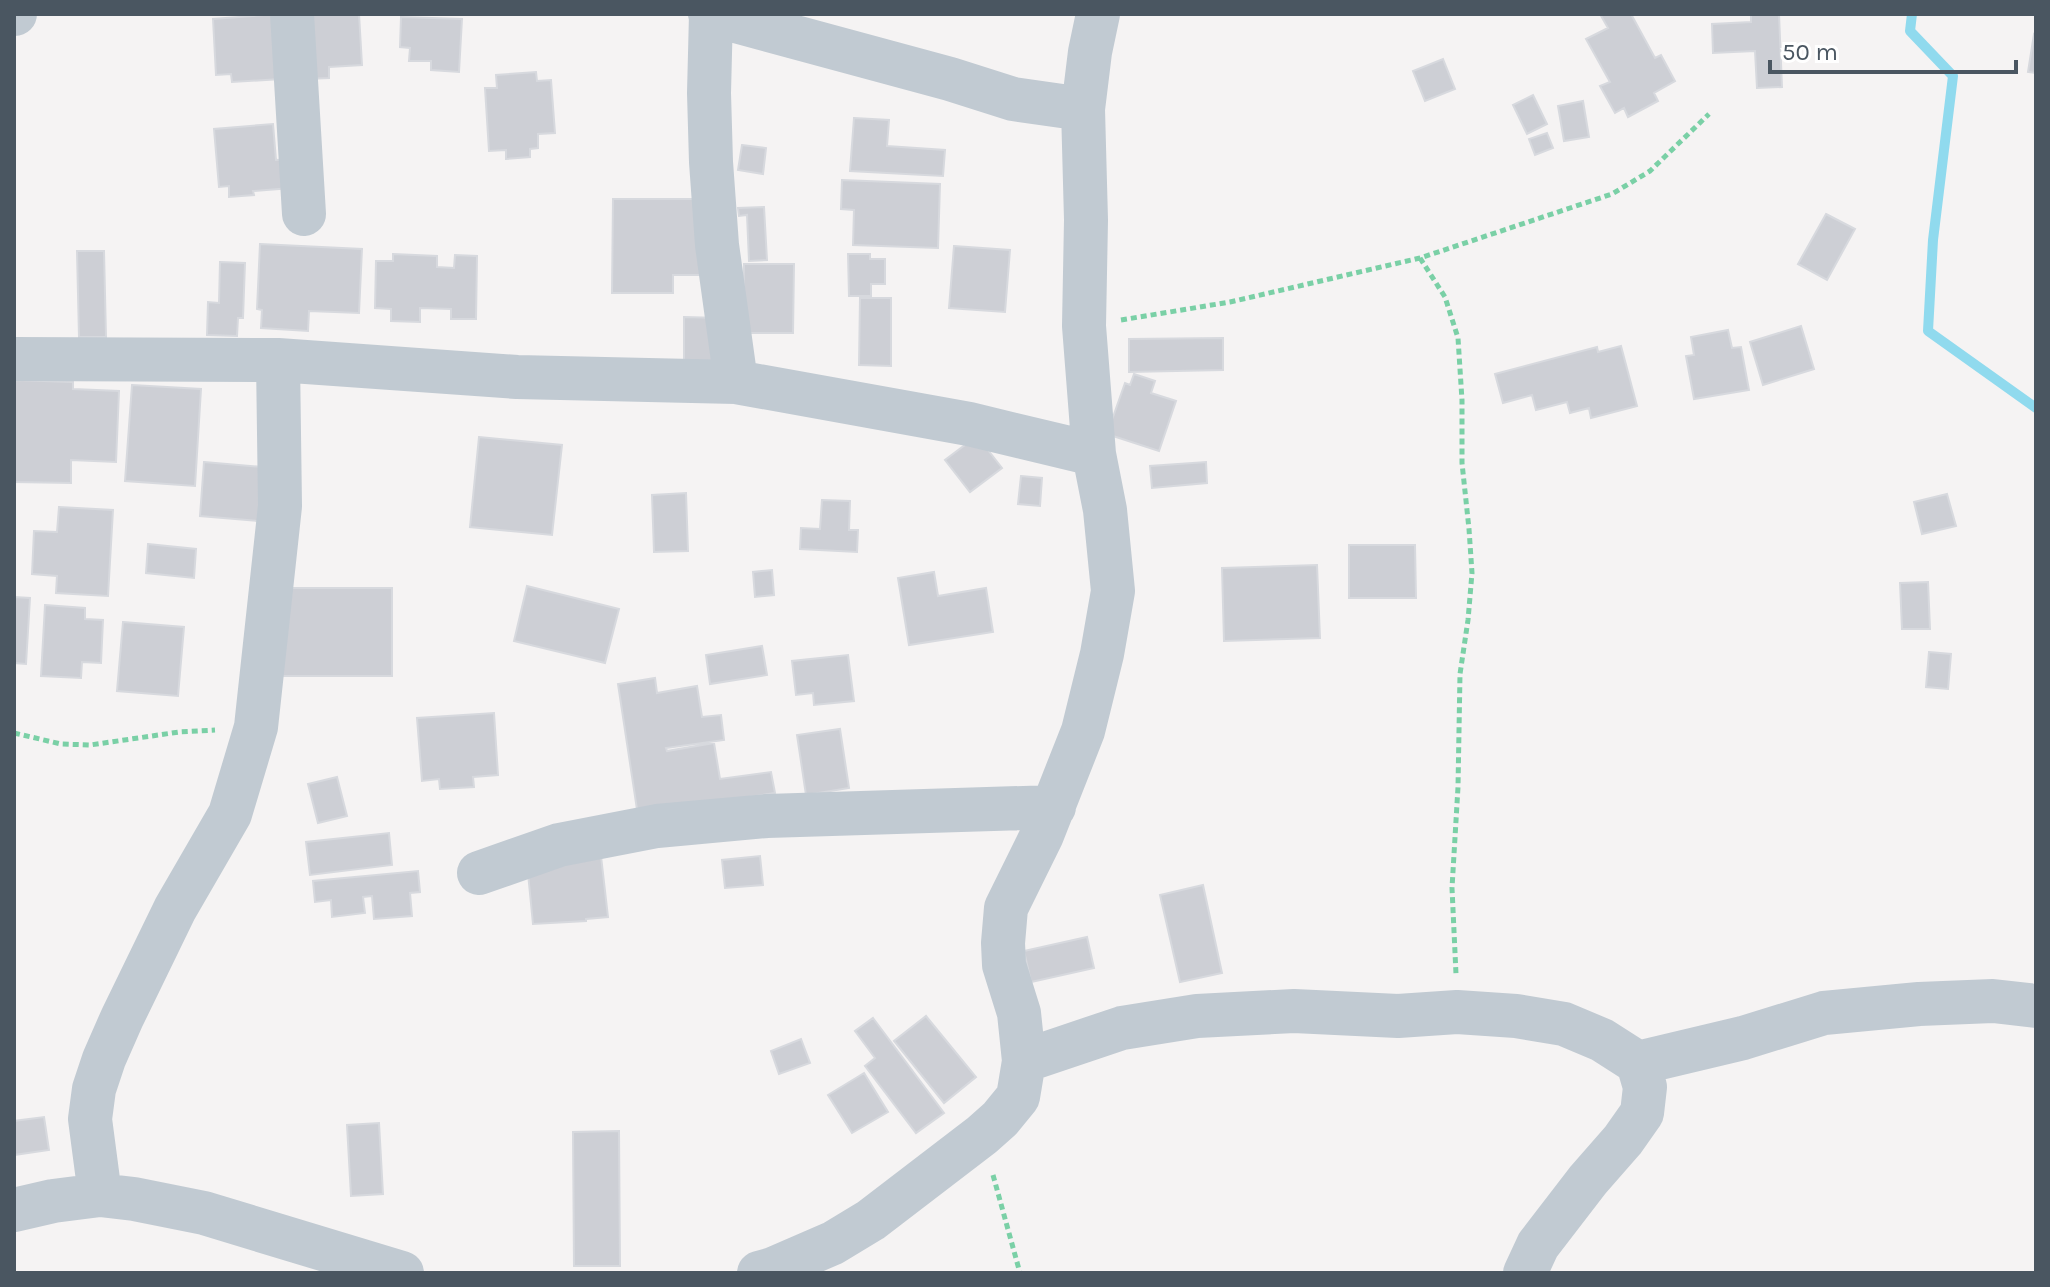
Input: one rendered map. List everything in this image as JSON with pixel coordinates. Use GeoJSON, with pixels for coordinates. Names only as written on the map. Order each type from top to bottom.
{"type":"FeatureCollection","features":[{"type":"Feature","properties":{"kind":"street"},"geometry":{"type":"LineString","coordinates":[[292,14],[304,214]]}},
{"type":"Feature","properties":{"kind":"street"},"geometry":{"type":"LineString","coordinates":[[736,382],[717,245],[711,162],[711,14],[1013,99],[1083,109]]}},
{"type":"Feature","properties":{"kind":"street"},"geometry":{"type":"LineString","coordinates":[[759,1273],[833,1243],[871,1220],[982,1135],[1018,1097],[1024,1061],[1019,1013],[1004,965],[1006,908],[1054,807],[1083,731],[1102,654],[1113,591],[1105,510],[1094,454],[1084,326],[1086,220],[1083,109],[1098,14]]}},
{"type":"Feature","properties":{"kind":"street"},"geometry":{"type":"LineString","coordinates":[[14,359],[278,360],[517,377],[736,382],[969,424],[1094,454]]}},
{"type":"Feature","properties":{"kind":"street"},"geometry":{"type":"LineString","coordinates":[[100,1195],[90,1119],[94,1089],[104,1059],[175,909],[230,814],[256,727],[280,506],[278,360]]}},
{"type":"Feature","properties":{"kind":"street"},"geometry":{"type":"LineString","coordinates":[[479,873],[559,845],[657,826],[767,816],[1054,807]]}},
{"type":"Feature","properties":{"kind":"street"},"geometry":{"type":"LineString","coordinates":[[1638,1063],[1743,1038],[1824,1013],[1993,1001],[2036,1006]]}},
{"type":"Feature","properties":{"kind":"street"},"geometry":{"type":"LineString","coordinates":[[1024,1061],[1122,1028],[1197,1016],[1294,1011],[1398,1016],[1457,1012],[1516,1016],[1564,1024],[1602,1040],[1638,1063],[1645,1087],[1642,1113],[1538,1245],[1525,1273]]}},
{"type":"Feature","properties":{"kind":"street"},"geometry":{"type":"LineString","coordinates":[[14,1210],[100,1195],[134,1199],[204,1213],[402,1273]]}},
{"type":"Feature","properties":{"kind":"path"},"geometry":{"type":"LineString","coordinates":[[1084,326],[1230,302],[1420,258],[1612,194],[1650,171],[1709,114]]}},
{"type":"Feature","properties":{"kind":"path"},"geometry":{"type":"LineString","coordinates":[[1420,258],[1445,297],[1458,338],[1462,463],[1471,558],[1468,620],[1460,674],[1452,888],[1457,1012]]}},
{"type":"Feature","properties":{"kind":"path"},"geometry":{"type":"LineString","coordinates":[[14,733],[61,744],[90,745],[179,732],[256,727]]}},
{"type":"Feature","properties":{"kind":"path"},"geometry":{"type":"LineString","coordinates":[[982,1135],[1020,1273]]}},
{"type":"Feature","properties":{"kind":"building"},"geometry":{"type":"Polygon","coordinates":[[[277,14],[281,79],[232,82],[231,74],[216,75],[213,19],[277,14]]]}},
{"type":"Feature","properties":{"kind":"building"},"geometry":{"type":"Polygon","coordinates":[[[303,14],[359,14],[362,65],[329,67],[329,78],[305,79],[303,14]]]}},
{"type":"Feature","properties":{"kind":"building"},"geometry":{"type":"Polygon","coordinates":[[[1600,14],[1631,14],[1655,58],[1661,55],[1675,81],[1654,93],[1658,101],[1628,117],[1624,108],[1615,113],[1600,86],[1610,82],[1586,39],[1608,28],[1600,14]]]}},
{"type":"Feature","properties":{"kind":"building"},"geometry":{"type":"Polygon","coordinates":[[[1751,14],[1779,14],[1782,87],[1757,88],[1755,51],[1713,53],[1712,24],[1751,22],[1751,14]]]}},
{"type":"Feature","properties":{"kind":"building"},"geometry":{"type":"Polygon","coordinates":[[[401,17],[462,19],[459,72],[431,70],[431,61],[409,61],[410,48],[400,47],[401,17]]]}},
{"type":"Feature","properties":{"kind":"building"},"geometry":{"type":"Polygon","coordinates":[[[2036,35],[2036,73],[2028,72],[2036,35]]]}},
{"type":"Feature","properties":{"kind":"building"},"geometry":{"type":"Polygon","coordinates":[[[1443,59],[1455,89],[1425,101],[1413,71],[1443,59]]]}},
{"type":"Feature","properties":{"kind":"building"},"geometry":{"type":"Polygon","coordinates":[[[536,72],[537,81],[551,80],[555,133],[538,134],[538,148],[530,149],[530,157],[506,159],[506,150],[489,151],[485,88],[497,88],[496,75],[536,72]]]}},
{"type":"Feature","properties":{"kind":"building"},"geometry":{"type":"Polygon","coordinates":[[[1533,95],[1547,124],[1527,134],[1513,105],[1533,95]]]}},
{"type":"Feature","properties":{"kind":"building"},"geometry":{"type":"Polygon","coordinates":[[[1583,101],[1589,137],[1564,141],[1558,106],[1583,101]]]}},
{"type":"Feature","properties":{"kind":"building"},"geometry":{"type":"Polygon","coordinates":[[[854,118],[889,120],[887,146],[945,150],[943,176],[850,171],[854,118]]]}},
{"type":"Feature","properties":{"kind":"building"},"geometry":{"type":"Polygon","coordinates":[[[273,124],[276,160],[289,159],[291,188],[253,191],[254,195],[229,197],[229,186],[219,187],[214,129],[273,124]]]}},
{"type":"Feature","properties":{"kind":"building"},"geometry":{"type":"Polygon","coordinates":[[[1547,133],[1553,148],[1535,155],[1529,139],[1547,133]]]}},
{"type":"Feature","properties":{"kind":"building"},"geometry":{"type":"Polygon","coordinates":[[[742,145],[766,148],[763,174],[738,170],[742,145]]]}},
{"type":"Feature","properties":{"kind":"building"},"geometry":{"type":"Polygon","coordinates":[[[842,180],[940,184],[938,248],[853,245],[854,210],[841,209],[842,180]]]}},
{"type":"Feature","properties":{"kind":"building"},"geometry":{"type":"Polygon","coordinates":[[[613,199],[702,199],[702,275],[673,275],[673,293],[612,293],[613,199]]]}},
{"type":"Feature","properties":{"kind":"building"},"geometry":{"type":"Polygon","coordinates":[[[764,207],[767,260],[749,261],[747,215],[739,216],[738,208],[764,207]]]}},
{"type":"Feature","properties":{"kind":"building"},"geometry":{"type":"Polygon","coordinates":[[[1826,214],[1855,229],[1827,280],[1798,264],[1826,214]]]}},
{"type":"Feature","properties":{"kind":"building"},"geometry":{"type":"Polygon","coordinates":[[[260,244],[362,249],[359,313],[309,311],[308,331],[261,328],[262,310],[257,309],[260,244]]]}},
{"type":"Feature","properties":{"kind":"building"},"geometry":{"type":"Polygon","coordinates":[[[954,246],[1010,250],[1005,312],[949,308],[954,246]]]}},
{"type":"Feature","properties":{"kind":"building"},"geometry":{"type":"Polygon","coordinates":[[[77,251],[104,251],[106,337],[79,337],[77,251]]]}},
{"type":"Feature","properties":{"kind":"building"},"geometry":{"type":"Polygon","coordinates":[[[393,254],[437,256],[437,267],[454,268],[455,255],[477,256],[476,319],[451,319],[451,309],[420,308],[420,322],[391,321],[391,309],[375,308],[376,261],[393,261],[393,254]]]}},
{"type":"Feature","properties":{"kind":"building"},"geometry":{"type":"Polygon","coordinates":[[[848,254],[870,254],[870,259],[885,259],[885,284],[871,284],[871,296],[849,296],[848,254]]]}},
{"type":"Feature","properties":{"kind":"building"},"geometry":{"type":"Polygon","coordinates":[[[220,262],[245,263],[243,318],[238,318],[237,336],[207,335],[208,302],[219,303],[220,262]]]}},
{"type":"Feature","properties":{"kind":"building"},"geometry":{"type":"Polygon","coordinates":[[[744,264],[794,264],[793,333],[743,333],[744,264]]]}},
{"type":"Feature","properties":{"kind":"building"},"geometry":{"type":"Polygon","coordinates":[[[860,298],[891,298],[891,366],[859,365],[860,298]]]}},
{"type":"Feature","properties":{"kind":"building"},"geometry":{"type":"Polygon","coordinates":[[[684,317],[720,318],[719,362],[684,361],[684,317]]]}},
{"type":"Feature","properties":{"kind":"building"},"geometry":{"type":"Polygon","coordinates":[[[1801,326],[1814,369],[1763,385],[1750,342],[1801,326]]]}},
{"type":"Feature","properties":{"kind":"building"},"geometry":{"type":"Polygon","coordinates":[[[1728,330],[1732,348],[1741,347],[1749,390],[1694,399],[1686,356],[1694,355],[1691,337],[1728,330]]]}},
{"type":"Feature","properties":{"kind":"building"},"geometry":{"type":"Polygon","coordinates":[[[1223,338],[1223,370],[1129,372],[1129,339],[1223,338]]]}},
{"type":"Feature","properties":{"kind":"building"},"geometry":{"type":"Polygon","coordinates":[[[1621,346],[1637,406],[1591,418],[1589,408],[1570,413],[1567,402],[1536,410],[1532,395],[1503,403],[1495,374],[1597,347],[1598,352],[1621,346]]]}},
{"type":"Feature","properties":{"kind":"building"},"geometry":{"type":"Polygon","coordinates":[[[1134,374],[1155,381],[1151,393],[1176,401],[1159,451],[1107,434],[1125,383],[1130,385],[1134,374]]]}},
{"type":"Feature","properties":{"kind":"building"},"geometry":{"type":"Polygon","coordinates":[[[14,380],[73,382],[73,389],[119,391],[116,462],[71,460],[71,483],[14,482],[14,380]]]}},
{"type":"Feature","properties":{"kind":"building"},"geometry":{"type":"Polygon","coordinates":[[[132,385],[201,389],[195,486],[125,481],[132,385]]]}},
{"type":"Feature","properties":{"kind":"building"},"geometry":{"type":"Polygon","coordinates":[[[977,436],[1002,468],[970,492],[945,460],[977,436]]]}},
{"type":"Feature","properties":{"kind":"building"},"geometry":{"type":"Polygon","coordinates":[[[479,437],[562,445],[552,535],[470,527],[479,437]]]}},
{"type":"Feature","properties":{"kind":"building"},"geometry":{"type":"Polygon","coordinates":[[[204,462],[263,467],[258,521],[200,516],[204,462]]]}},
{"type":"Feature","properties":{"kind":"building"},"geometry":{"type":"Polygon","coordinates":[[[1206,462],[1207,483],[1152,488],[1150,466],[1206,462]]]}},
{"type":"Feature","properties":{"kind":"building"},"geometry":{"type":"Polygon","coordinates":[[[1021,476],[1042,478],[1040,506],[1018,504],[1021,476]]]}},
{"type":"Feature","properties":{"kind":"building"},"geometry":{"type":"Polygon","coordinates":[[[686,493],[688,551],[654,552],[652,495],[686,493]]]}},
{"type":"Feature","properties":{"kind":"building"},"geometry":{"type":"Polygon","coordinates":[[[1947,494],[1956,526],[1922,534],[1914,502],[1947,494]]]}},
{"type":"Feature","properties":{"kind":"building"},"geometry":{"type":"Polygon","coordinates":[[[822,500],[850,501],[849,530],[858,530],[857,552],[800,549],[801,528],[820,529],[822,500]]]}},
{"type":"Feature","properties":{"kind":"building"},"geometry":{"type":"Polygon","coordinates":[[[59,507],[113,510],[108,596],[56,593],[57,576],[32,574],[34,531],[57,532],[59,507]]]}},
{"type":"Feature","properties":{"kind":"building"},"geometry":{"type":"Polygon","coordinates":[[[148,544],[196,549],[194,578],[146,573],[148,544]]]}},
{"type":"Feature","properties":{"kind":"building"},"geometry":{"type":"Polygon","coordinates":[[[1349,545],[1415,545],[1416,598],[1349,598],[1349,545]]]}},
{"type":"Feature","properties":{"kind":"building"},"geometry":{"type":"Polygon","coordinates":[[[1317,565],[1320,638],[1224,641],[1222,568],[1317,565]]]}},
{"type":"Feature","properties":{"kind":"building"},"geometry":{"type":"Polygon","coordinates":[[[772,570],[774,595],[755,597],[753,572],[772,570]]]}},
{"type":"Feature","properties":{"kind":"building"},"geometry":{"type":"Polygon","coordinates":[[[934,572],[938,596],[986,588],[993,632],[909,645],[898,578],[934,572]]]}},
{"type":"Feature","properties":{"kind":"building"},"geometry":{"type":"Polygon","coordinates":[[[1928,582],[1930,629],[1902,629],[1900,583],[1928,582]]]}},
{"type":"Feature","properties":{"kind":"building"},"geometry":{"type":"Polygon","coordinates":[[[527,586],[619,609],[605,663],[514,641],[527,586]]]}},
{"type":"Feature","properties":{"kind":"building"},"geometry":{"type":"Polygon","coordinates":[[[282,588],[392,588],[392,676],[282,676],[282,588]]]}},
{"type":"Feature","properties":{"kind":"building"},"geometry":{"type":"Polygon","coordinates":[[[14,597],[30,598],[26,664],[14,663],[14,597]]]}},
{"type":"Feature","properties":{"kind":"building"},"geometry":{"type":"Polygon","coordinates":[[[45,605],[85,608],[85,619],[103,620],[101,663],[82,662],[81,678],[41,676],[45,605]]]}},
{"type":"Feature","properties":{"kind":"building"},"geometry":{"type":"Polygon","coordinates":[[[123,622],[184,627],[178,696],[117,691],[123,622]]]}},
{"type":"Feature","properties":{"kind":"building"},"geometry":{"type":"Polygon","coordinates":[[[762,646],[767,675],[710,684],[706,655],[762,646]]]}},
{"type":"Feature","properties":{"kind":"building"},"geometry":{"type":"Polygon","coordinates":[[[1929,652],[1951,654],[1948,689],[1926,687],[1929,652]]]}},
{"type":"Feature","properties":{"kind":"building"},"geometry":{"type":"Polygon","coordinates":[[[848,655],[854,701],[814,705],[813,693],[796,695],[792,661],[848,655]]]}},
{"type":"Feature","properties":{"kind":"building"},"geometry":{"type":"Polygon","coordinates":[[[655,678],[657,693],[697,686],[702,717],[721,715],[724,740],[666,748],[667,751],[714,743],[720,779],[771,772],[775,793],[638,816],[618,684],[655,678]]]}},
{"type":"Feature","properties":{"kind":"building"},"geometry":{"type":"Polygon","coordinates":[[[494,713],[498,775],[473,777],[474,787],[440,789],[439,779],[422,781],[417,718],[494,713]]]}},
{"type":"Feature","properties":{"kind":"building"},"geometry":{"type":"Polygon","coordinates":[[[840,729],[849,788],[806,795],[797,735],[840,729]]]}},
{"type":"Feature","properties":{"kind":"building"},"geometry":{"type":"Polygon","coordinates":[[[337,777],[347,816],[318,823],[308,784],[337,777]]]}},
{"type":"Feature","properties":{"kind":"building"},"geometry":{"type":"Polygon","coordinates":[[[389,833],[392,865],[310,875],[306,842],[389,833]]]}},
{"type":"Feature","properties":{"kind":"building"},"geometry":{"type":"Polygon","coordinates":[[[601,856],[608,917],[533,924],[527,863],[601,856]]]}},
{"type":"Feature","properties":{"kind":"building"},"geometry":{"type":"Polygon","coordinates":[[[760,856],[763,885],[725,888],[722,860],[760,856]]]}},
{"type":"Feature","properties":{"kind":"building"},"geometry":{"type":"Polygon","coordinates":[[[418,871],[420,892],[410,893],[412,916],[374,919],[372,896],[363,897],[365,913],[332,917],[331,900],[315,902],[313,881],[418,871]]]}},
{"type":"Feature","properties":{"kind":"building"},"geometry":{"type":"Polygon","coordinates":[[[1203,885],[1222,973],[1180,982],[1160,895],[1203,885]]]}},
{"type":"Feature","properties":{"kind":"building"},"geometry":{"type":"Polygon","coordinates":[[[1087,937],[1094,968],[1031,982],[1024,951],[1087,937]]]}},
{"type":"Feature","properties":{"kind":"building"},"geometry":{"type":"Polygon","coordinates":[[[926,1016],[976,1077],[944,1103],[894,1041],[926,1016]]]}},
{"type":"Feature","properties":{"kind":"building"},"geometry":{"type":"Polygon","coordinates":[[[873,1018],[944,1113],[916,1133],[865,1066],[875,1058],[855,1031],[873,1018]]]}},
{"type":"Feature","properties":{"kind":"building"},"geometry":{"type":"Polygon","coordinates":[[[801,1039],[810,1063],[779,1074],[771,1051],[801,1039]]]}},
{"type":"Feature","properties":{"kind":"building"},"geometry":{"type":"Polygon","coordinates":[[[864,1073],[888,1112],[852,1133],[828,1095],[864,1073]]]}},
{"type":"Feature","properties":{"kind":"building"},"geometry":{"type":"Polygon","coordinates":[[[44,1117],[49,1150],[14,1155],[14,1121],[44,1117]]]}},
{"type":"Feature","properties":{"kind":"building"},"geometry":{"type":"Polygon","coordinates":[[[379,1123],[383,1194],[351,1196],[347,1125],[379,1123]]]}},
{"type":"Feature","properties":{"kind":"building"},"geometry":{"type":"Polygon","coordinates":[[[619,1131],[620,1266],[574,1266],[573,1132],[619,1131]]]}},
{"type":"Feature","properties":{"kind":"waterway"},"geometry":{"type":"LineString","coordinates":[[1912,14],[1910,31],[1953,76],[1933,240],[1928,331],[2036,408]]}}]}
